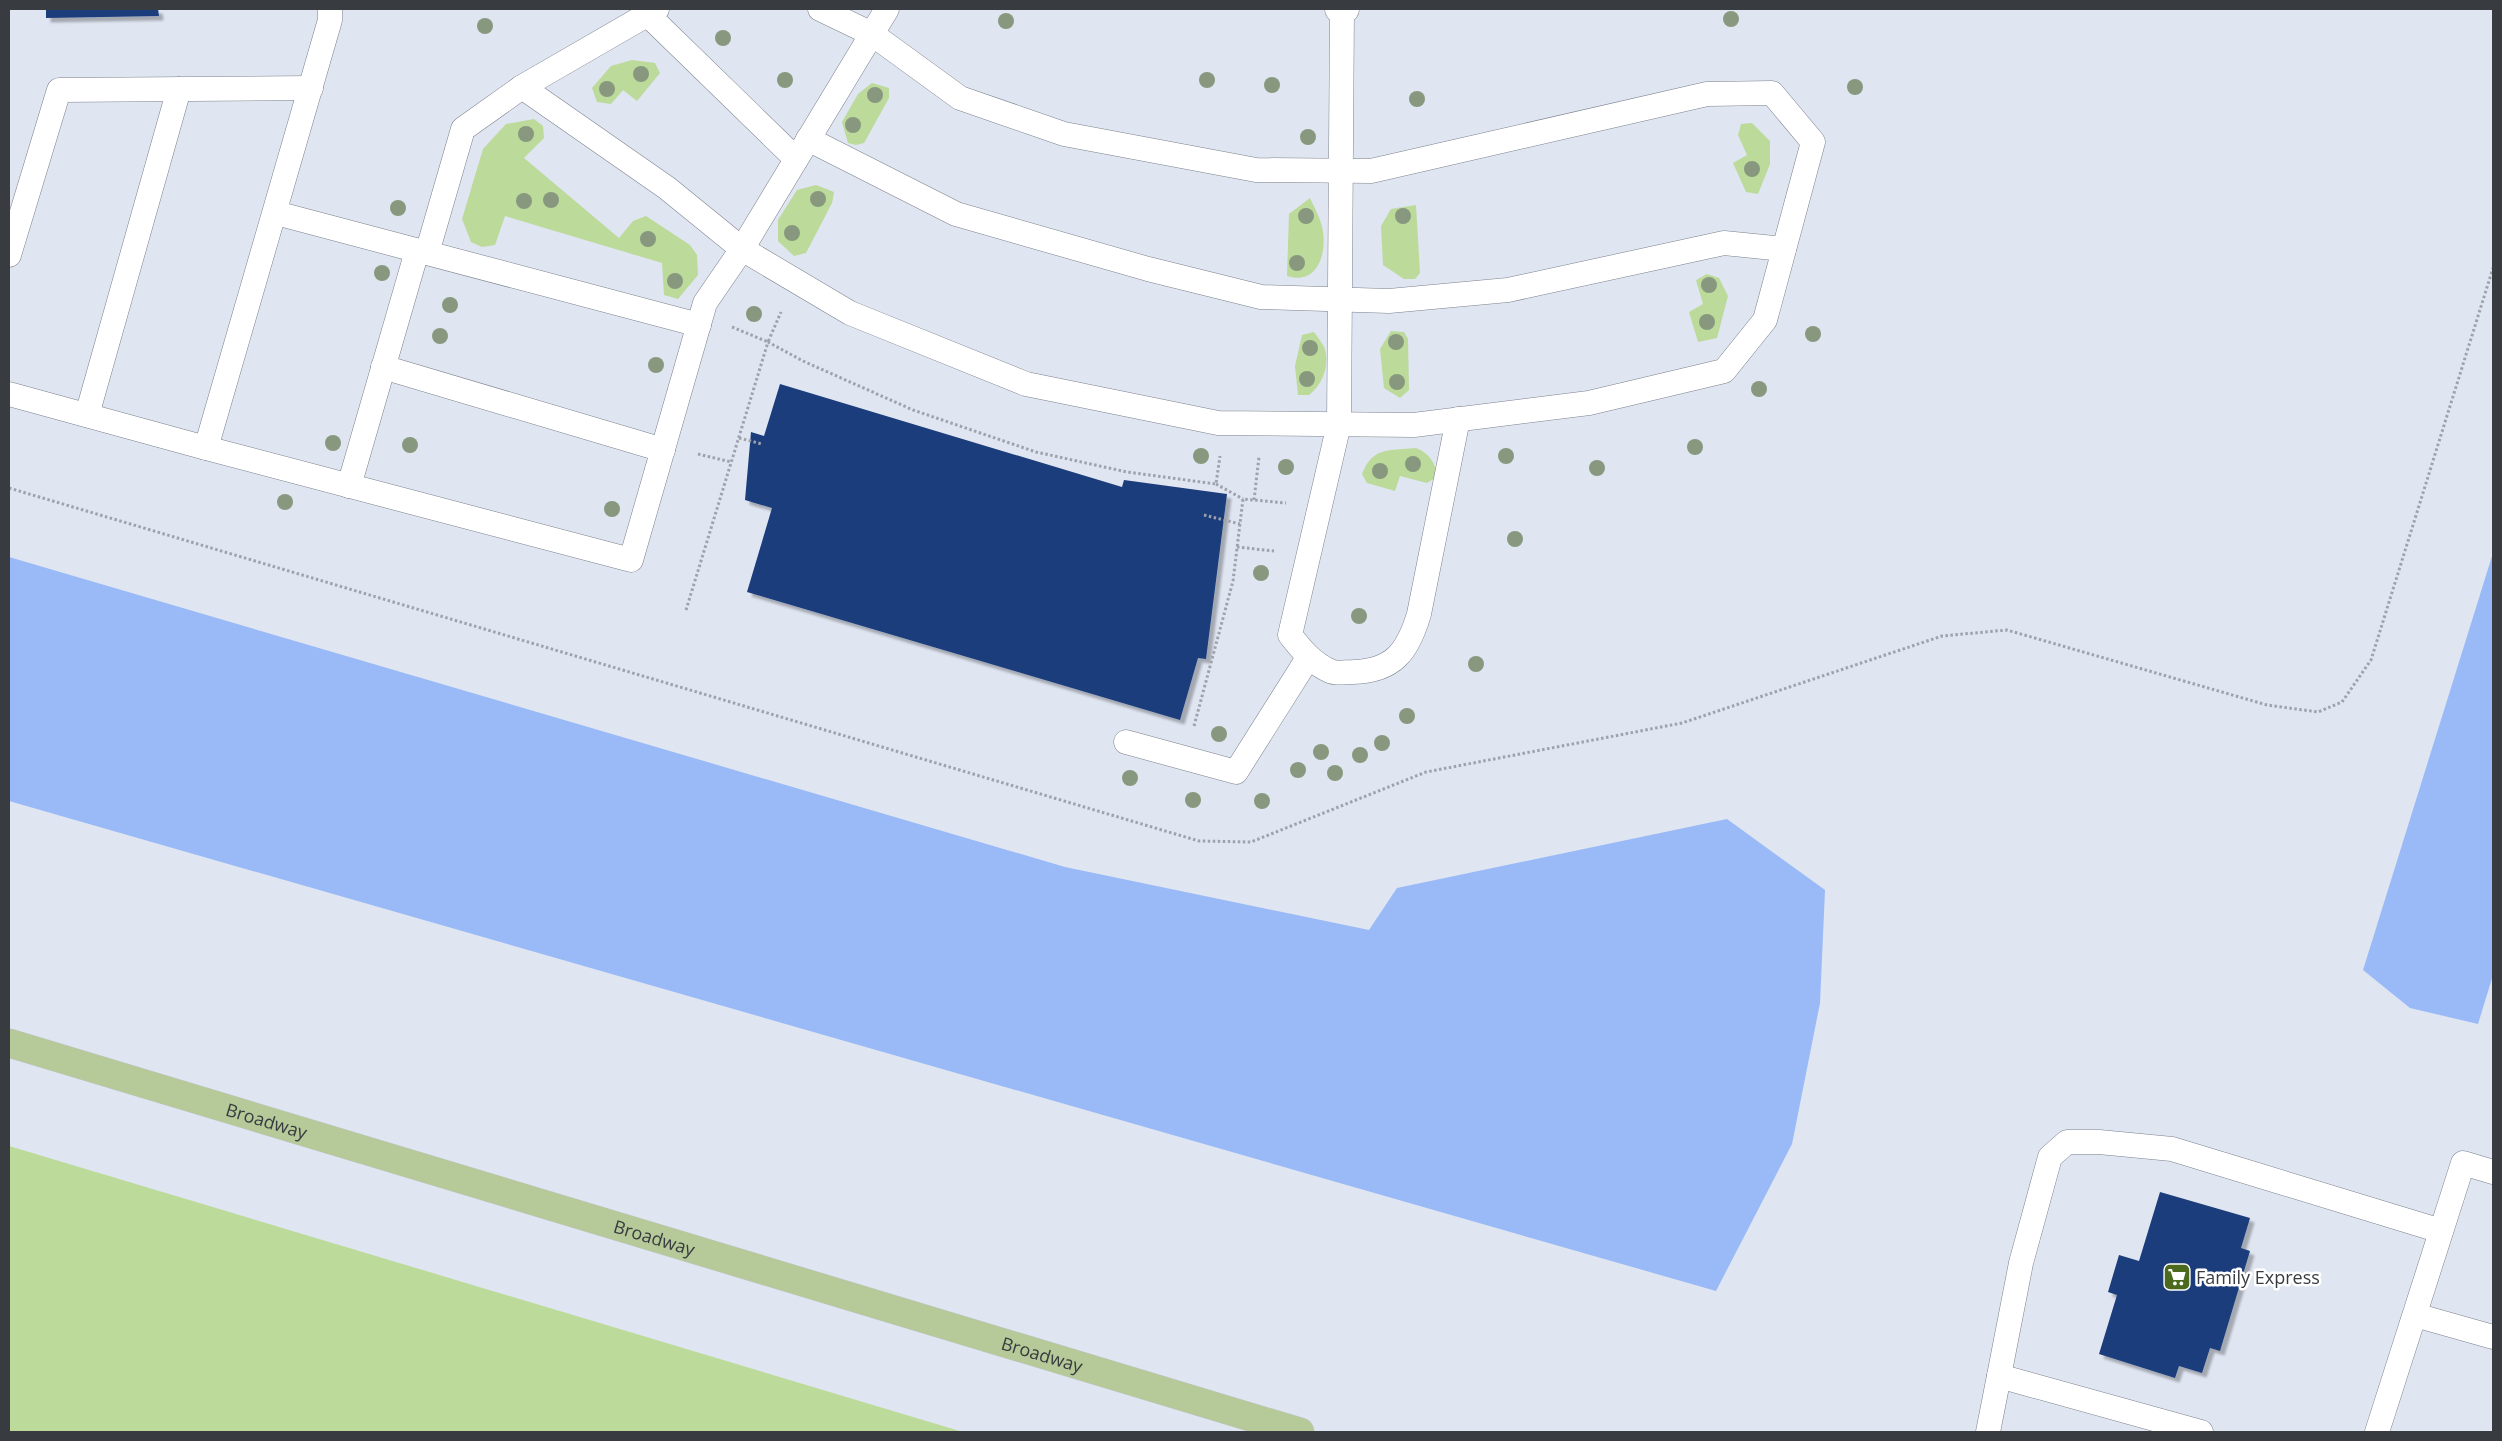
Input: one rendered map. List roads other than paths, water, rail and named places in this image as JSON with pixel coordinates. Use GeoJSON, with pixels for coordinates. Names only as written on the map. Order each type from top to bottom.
{"type":"FeatureCollection","features":[{"type":"Feature","properties":{"kind":"main road","name":"Broadway"},"geometry":{"type":"LineString","coordinates":[[9,1043],[1300,1432]]}},
{"type":"Feature","properties":{"kind":"lane"},"geometry":{"type":"LineString","coordinates":[[522,87],[667,188],[742,249],[850,313],[1026,384],[1218,423],[1414,425],[1589,403],[1724,371],[1765,320],[1813,142],[1772,93],[1706,94],[1371,171],[1256,170],[1064,134],[960,98],[872,34],[820,9]]}},
{"type":"Feature","properties":{"kind":"lane"},"geometry":{"type":"LineString","coordinates":[[9,394],[631,560],[706,303],[742,249],[887,9]]}},
{"type":"Feature","properties":{"kind":"lane"},"geometry":{"type":"LineString","coordinates":[[1342,9],[1339,424],[1290,635],[1308,658],[1332,672],[1363,672],[1396,660],[1412,637],[1419,614],[1458,419]]}},
{"type":"Feature","properties":{"kind":"lane"},"geometry":{"type":"LineString","coordinates":[[206,448],[334,12]]}},
{"type":"Feature","properties":{"kind":"lane"},"geometry":{"type":"LineString","coordinates":[[349,486],[383,368],[463,128],[522,87],[652,12],[796,159]]}},
{"type":"Feature","properties":{"kind":"lane"},"geometry":{"type":"LineString","coordinates":[[9,255],[59,90],[311,88]]}},
{"type":"Feature","properties":{"kind":"lane"},"geometry":{"type":"LineString","coordinates":[[87,415],[179,89]]}},
{"type":"Feature","properties":{"kind":"lane"},"geometry":{"type":"LineString","coordinates":[[808,139],[956,214],[1148,269],[1261,297],[1389,301],[1508,290],[1724,243],[1784,248]]}},
{"type":"Feature","properties":{"kind":"lane"},"geometry":{"type":"LineString","coordinates":[[276,213],[700,325]]}},
{"type":"Feature","properties":{"kind":"lane"},"geometry":{"type":"LineString","coordinates":[[383,368],[663,450]]}},
{"type":"Feature","properties":{"kind":"lane"},"geometry":{"type":"LineString","coordinates":[[1126,742],[1236,772],[1308,658]]}},
{"type":"Feature","properties":{"kind":"lane"},"geometry":{"type":"LineString","coordinates":[[1988,1432],[2021,1263],[2050,1157],[2067,1142],[2099,1142],[2172,1149],[2441,1231]]}},
{"type":"Feature","properties":{"kind":"lane"},"geometry":{"type":"LineString","coordinates":[[2377,1432],[2463,1163],[2493,1172]]}},
{"type":"Feature","properties":{"kind":"lane"},"geometry":{"type":"LineString","coordinates":[[2415,1315],[2493,1337]]}},
{"type":"Feature","properties":{"kind":"lane"},"geometry":{"type":"LineString","coordinates":[[1999,1376],[2201,1432]]}},
{"type":"Feature","properties":{"kind":"water"},"geometry":{"type":"Polygon","coordinates":[[[2493,553],[2493,975],[2478,1024],[2410,1008],[2363,970],[2493,553]]]}},
{"type":"Feature","properties":{"kind":"water"},"geometry":{"type":"Polygon","coordinates":[[[9,557],[1065,867],[1369,930],[1397,888],[1727,819],[1825,890],[1820,1003],[1792,1144],[1716,1291],[9,801],[9,557]]]}},
{"type":"Feature","properties":{"kind":"place","name":"Family Express"},"geometry":{"type":"Point","coordinates":[2177,1277]}}]}
